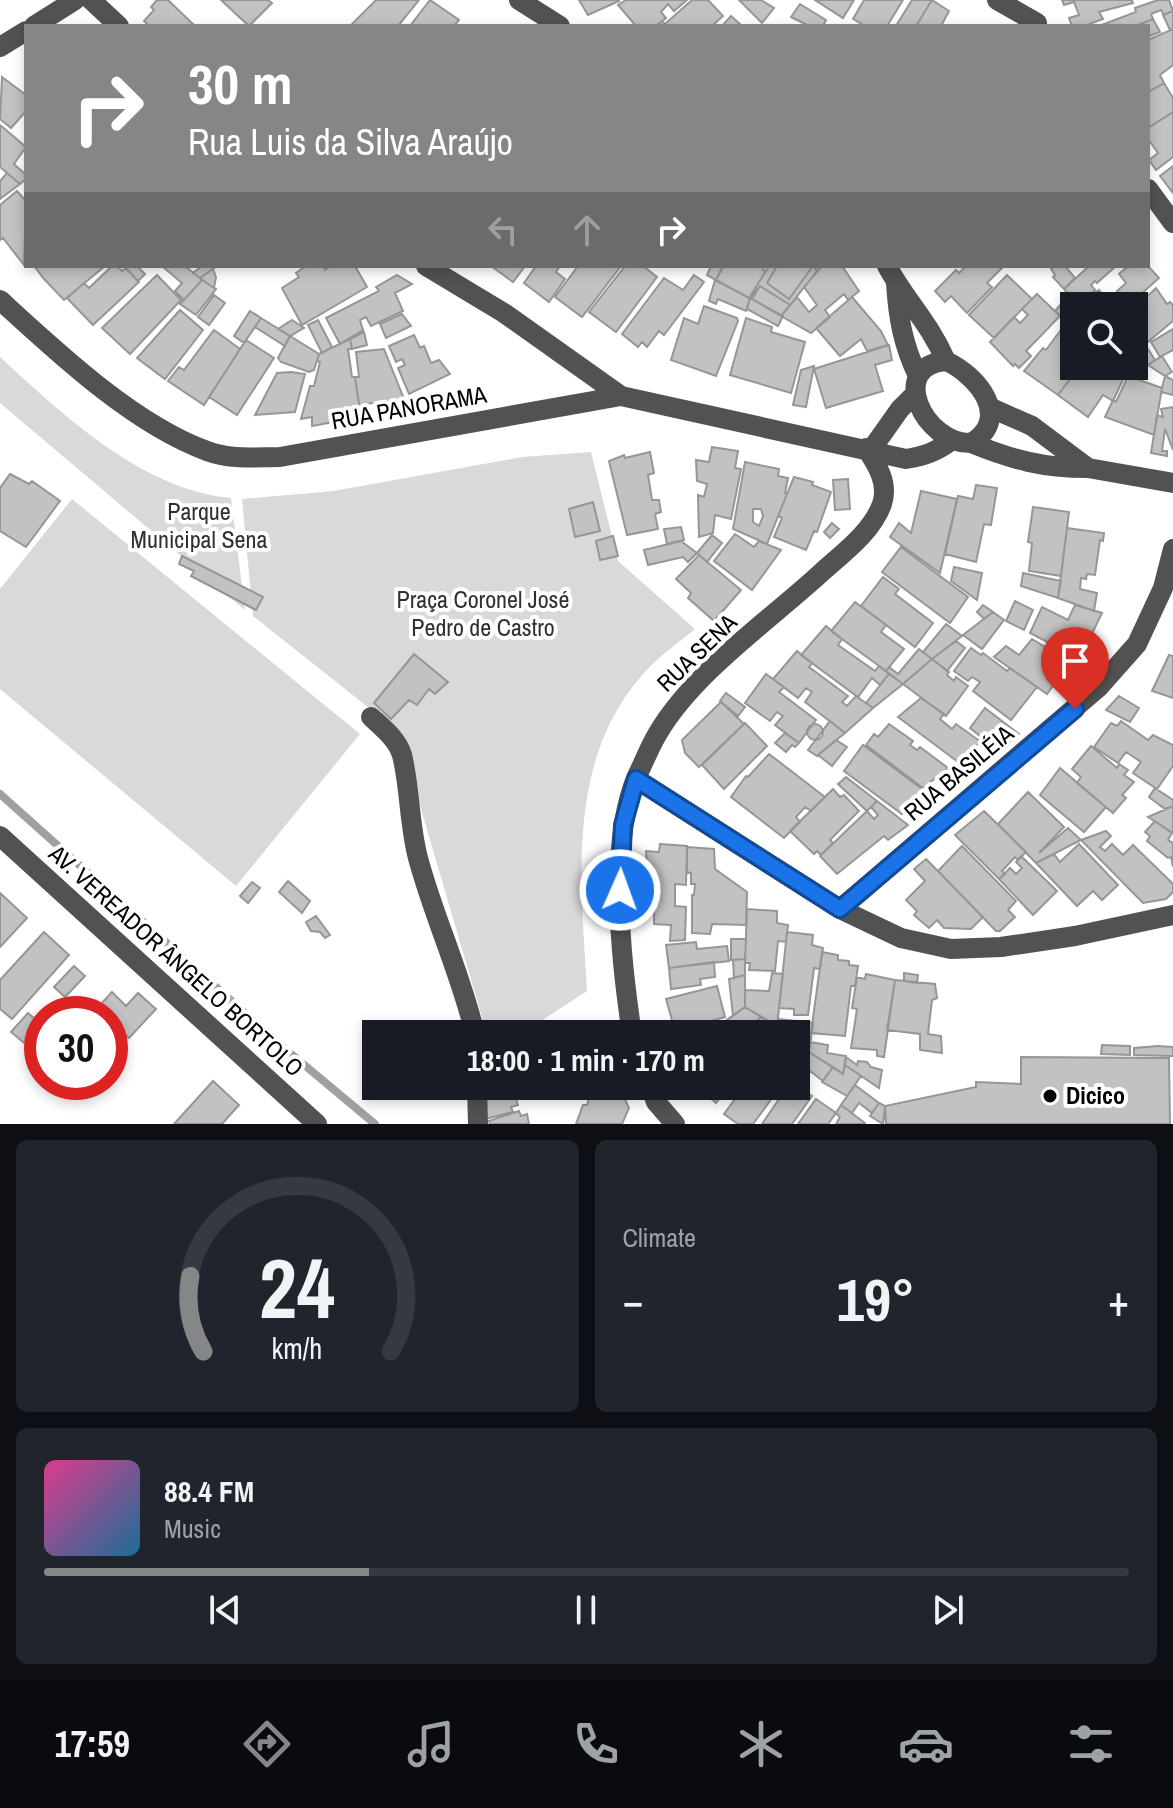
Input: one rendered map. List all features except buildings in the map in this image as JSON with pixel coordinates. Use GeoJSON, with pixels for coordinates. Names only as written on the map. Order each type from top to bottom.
{"type":"FeatureCollection","features":[{"type":"Feature","properties":{"kind":"street"},"geometry":{"type":"LineString","coordinates":[[37,24],[75,0]]}},
{"type":"Feature","properties":{"kind":"street"},"geometry":{"type":"LineString","coordinates":[[91,0],[117,24]]}},
{"type":"Feature","properties":{"kind":"street"},"geometry":{"type":"LineString","coordinates":[[519,0],[557,24]]}},
{"type":"Feature","properties":{"kind":"street"},"geometry":{"type":"LineString","coordinates":[[997,0],[1038,24]]}},
{"type":"Feature","properties":{"kind":"street"},"geometry":{"type":"LineString","coordinates":[[1034,0],[1038,24]]}},
{"type":"Feature","properties":{"kind":"street"},"geometry":{"type":"LineString","coordinates":[[0,47],[24,32]]}},
{"type":"Feature","properties":{"kind":"street"},"geometry":{"type":"LineString","coordinates":[[1150,192],[1173,223]]}},
{"type":"Feature","properties":{"kind":"street"},"geometry":{"type":"LineString","coordinates":[[429,268],[504,313],[621,396]]}},
{"type":"Feature","properties":{"kind":"street"},"geometry":{"type":"LineString","coordinates":[[892,274],[926,321],[946,361],[973,378],[989,407],[990,420],[985,432],[961,442]]}},
{"type":"Feature","properties":{"kind":"street"},"geometry":{"type":"LineString","coordinates":[[892,274],[901,330],[928,421],[961,442],[1027,464],[1088,468],[1173,483]]}},
{"type":"Feature","properties":{"kind":"street","name":"RUA PANORAMA"},"geometry":{"type":"LineString","coordinates":[[0,300],[125,405],[169,434],[208,452],[234,458],[280,457],[621,396],[906,459],[924,456],[961,442]]}},
{"type":"Feature","properties":{"kind":"street"},"geometry":{"type":"LineString","coordinates":[[868,449],[900,409],[928,365],[946,361]]}},
{"type":"Feature","properties":{"kind":"street"},"geometry":{"type":"LineString","coordinates":[[989,407],[1032,426],[1088,468]]}},
{"type":"Feature","properties":{"kind":"street","name":"RUA SENA"},"geometry":{"type":"LineString","coordinates":[[630,1020],[620,890],[623,825],[636,779],[659,732],[683,699],[719,662],[781,610],[869,525],[882,504],[884,485],[868,449]]}},
{"type":"Feature","properties":{"kind":"street","name":"RUA BASILÉIA"},"geometry":{"type":"LineString","coordinates":[[840,909],[1098,688],[1137,644],[1163,588],[1173,549]]}},
{"type":"Feature","properties":{"kind":"street"},"geometry":{"type":"LineString","coordinates":[[371,717],[388,732],[401,754],[409,823],[472,1020]]}},
{"type":"Feature","properties":{"kind":"street"},"geometry":{"type":"LineString","coordinates":[[636,779],[840,909],[901,938],[951,949],[1016,945],[1173,915]]}},
{"type":"Feature","properties":{"kind":"street","name":"AV. VEREADOR ÂNGELO BORTOLO"},"geometry":{"type":"LineString","coordinates":[[0,836],[317,1124]]}},
{"type":"Feature","properties":{"kind":"street"},"geometry":{"type":"LineString","coordinates":[[477,1100],[478,1124]]}},
{"type":"Feature","properties":{"kind":"street"},"geometry":{"type":"LineString","coordinates":[[655,1100],[675,1124]]}},
{"type":"Feature","properties":{"kind":"green space","name":"Parque Municipal Sena"},"geometry":{"type":"Polygon","coordinates":[[[0,357],[77,425],[135,465],[166,481],[198,492],[231,498],[245,610],[0,403],[0,357]]]}},
{"type":"Feature","properties":{"kind":"green space","name":"Praça Coronel José Pedro de Castro"},"geometry":{"type":"Polygon","coordinates":[[[591,452],[618,561],[695,629],[644,673],[619,707],[601,744],[590,783],[584,824],[582,908],[587,991],[542,1020],[483,1020],[398,731],[253,616],[242,499],[333,491],[522,457],[591,452]]]}},
{"type":"Feature","properties":{"kind":"green space"},"geometry":{"type":"Polygon","coordinates":[[[72,499],[360,734],[236,886],[0,689],[0,589],[72,499]]]}},
{"type":"Feature","properties":{"kind":"waterway"},"geometry":{"type":"LineString","coordinates":[[0,794],[284,1048],[375,1124]]}},
{"type":"Feature","properties":{"kind":"place","name":"Dicico"},"geometry":{"type":"Point","coordinates":[1050,1096]}},
{"type":"Feature","properties":{"kind":"route"},"geometry":{"type":"LineString","coordinates":[[620,890],[623,825],[636,779],[840,909],[1075,709]]}}]}
